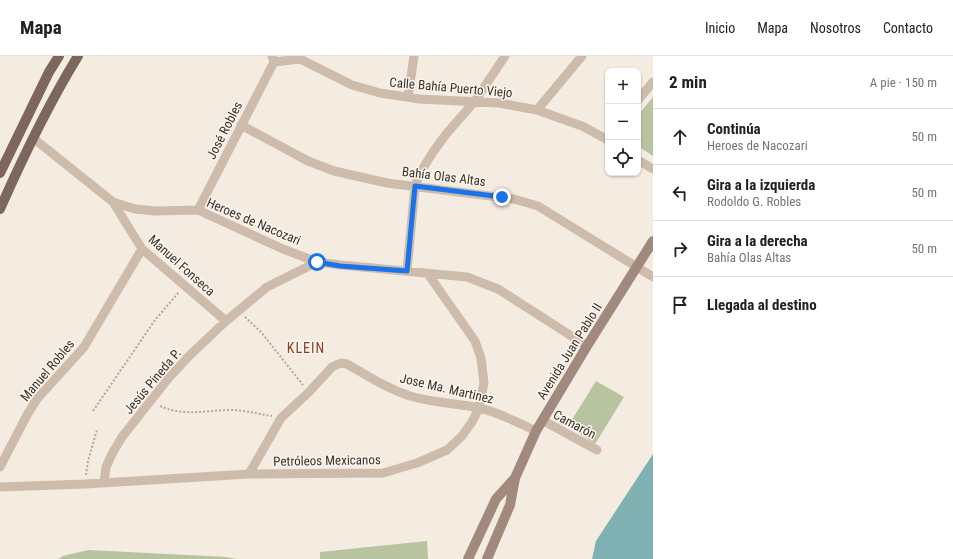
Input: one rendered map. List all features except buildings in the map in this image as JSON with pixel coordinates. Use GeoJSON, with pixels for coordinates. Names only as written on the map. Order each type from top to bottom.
{"type":"FeatureCollection","features":[{"type":"Feature","properties":{"kind":"main road"},"geometry":{"type":"LineString","coordinates":[[0,173],[49,72],[59,56]]}},
{"type":"Feature","properties":{"kind":"main road"},"geometry":{"type":"LineString","coordinates":[[0,209],[33,138],[64,78],[78,56]]}},
{"type":"Feature","properties":{"kind":"main road","name":"Avenida Juan Pablo II"},"geometry":{"type":"LineString","coordinates":[[487,559],[510,505],[515,478],[536,431],[653,241]]}},
{"type":"Feature","properties":{"kind":"main road","name":"Avenida Juan Pablo II"},"geometry":{"type":"LineString","coordinates":[[468,559],[496,499],[515,478]]}},
{"type":"Feature","properties":{"kind":"street"},"geometry":{"type":"LineString","coordinates":[[408,97],[414,56]]}},
{"type":"Feature","properties":{"kind":"street"},"geometry":{"type":"LineString","coordinates":[[407,271],[415,186],[420,174],[433,152],[474,100],[504,56]]}},
{"type":"Feature","properties":{"kind":"street"},"geometry":{"type":"LineString","coordinates":[[537,110],[582,56]]}},
{"type":"Feature","properties":{"kind":"street","name":"Calle Bahía Puerto Viejo"},"geometry":{"type":"LineString","coordinates":[[273,59],[300,59],[352,85],[380,93],[445,101],[474,100],[499,102],[537,110],[582,126],[605,137]]}},
{"type":"Feature","properties":{"kind":"street","name":"José Robles"},"geometry":{"type":"LineString","coordinates":[[198,210],[273,59]]}},
{"type":"Feature","properties":{"kind":"street"},"geometry":{"type":"LineString","coordinates":[[641,96],[653,82]]}},
{"type":"Feature","properties":{"kind":"street","name":"Bahía Olas Altas"},"geometry":{"type":"LineString","coordinates":[[241,125],[308,161],[334,171],[387,183],[502,197],[538,206],[653,277]]}},
{"type":"Feature","properties":{"kind":"street","name":"Heroes de Nacozari"},"geometry":{"type":"LineString","coordinates":[[33,138],[113,202],[135,209],[155,211],[198,210],[283,249],[317,262],[467,278],[498,289],[587,346]]}},
{"type":"Feature","properties":{"kind":"street"},"geometry":{"type":"LineString","coordinates":[[641,162],[653,169]]}},
{"type":"Feature","properties":{"kind":"street","name":"Manuel Fonseca"},"geometry":{"type":"LineString","coordinates":[[113,202],[142,249],[226,321]]}},
{"type":"Feature","properties":{"kind":"street","name":"Manuel Robles"},"geometry":{"type":"LineString","coordinates":[[0,467],[37,399],[84,347],[142,249]]}},
{"type":"Feature","properties":{"kind":"street","name":"Jesús Pineda P."},"geometry":{"type":"LineString","coordinates":[[104,482],[106,467],[122,437],[167,380],[189,356],[226,321],[267,287],[317,262]]}},
{"type":"Feature","properties":{"kind":"street","name":"Petróleos Mexicanos"},"geometry":{"type":"LineString","coordinates":[[0,487],[84,484],[249,474],[383,473],[417,463],[447,450],[462,436],[480,408],[484,382],[481,358],[475,341],[428,274]]}},
{"type":"Feature","properties":{"kind":"street","name":"Jose Ma. Martinez"},"geometry":{"type":"LineString","coordinates":[[249,474],[281,418],[309,392],[332,367],[341,364],[347,364],[394,390],[411,396],[440,403],[480,408],[504,416],[536,431]]}},
{"type":"Feature","properties":{"kind":"street","name":"Camarón"},"geometry":{"type":"LineString","coordinates":[[542,420],[597,450]]}},
{"type":"Feature","properties":{"kind":"path"},"geometry":{"type":"LineString","coordinates":[[93,411],[155,320],[184,286]]}},
{"type":"Feature","properties":{"kind":"path"},"geometry":{"type":"LineString","coordinates":[[239,311],[261,332],[309,392]]}},
{"type":"Feature","properties":{"kind":"path"},"geometry":{"type":"LineString","coordinates":[[151,402],[166,408],[191,413],[231,410],[245,411],[281,418]]}},
{"type":"Feature","properties":{"kind":"path"},"geometry":{"type":"LineString","coordinates":[[84,484],[88,461],[97,430]]}},
{"type":"Feature","properties":{"kind":"green space"},"geometry":{"type":"Polygon","coordinates":[[[653,97],[653,156],[641,148],[641,111],[653,97]]]}},
{"type":"Feature","properties":{"kind":"green space"},"geometry":{"type":"Polygon","coordinates":[[[596,381],[624,397],[595,444],[568,426],[596,381]]]}},
{"type":"Feature","properties":{"kind":"green space"},"geometry":{"type":"Polygon","coordinates":[[[427,541],[428,559],[320,559],[320,552],[427,541]]]}},
{"type":"Feature","properties":{"kind":"green space"},"geometry":{"type":"Polygon","coordinates":[[[88,550],[226,557],[237,559],[58,559],[63,556],[88,550]]]}},
{"type":"Feature","properties":{"kind":"water"},"geometry":{"type":"Polygon","coordinates":[[[653,454],[653,559],[592,559],[596,541],[653,454]]]}},
{"type":"Feature","properties":{"kind":"district","name":"KLEIN"},"geometry":{"type":"Point","coordinates":[306,348]}},
{"type":"Feature","properties":{"kind":"route"},"geometry":{"type":"LineString","coordinates":[[317,262],[340,266],[407,271],[415,186],[502,197]]}}]}
